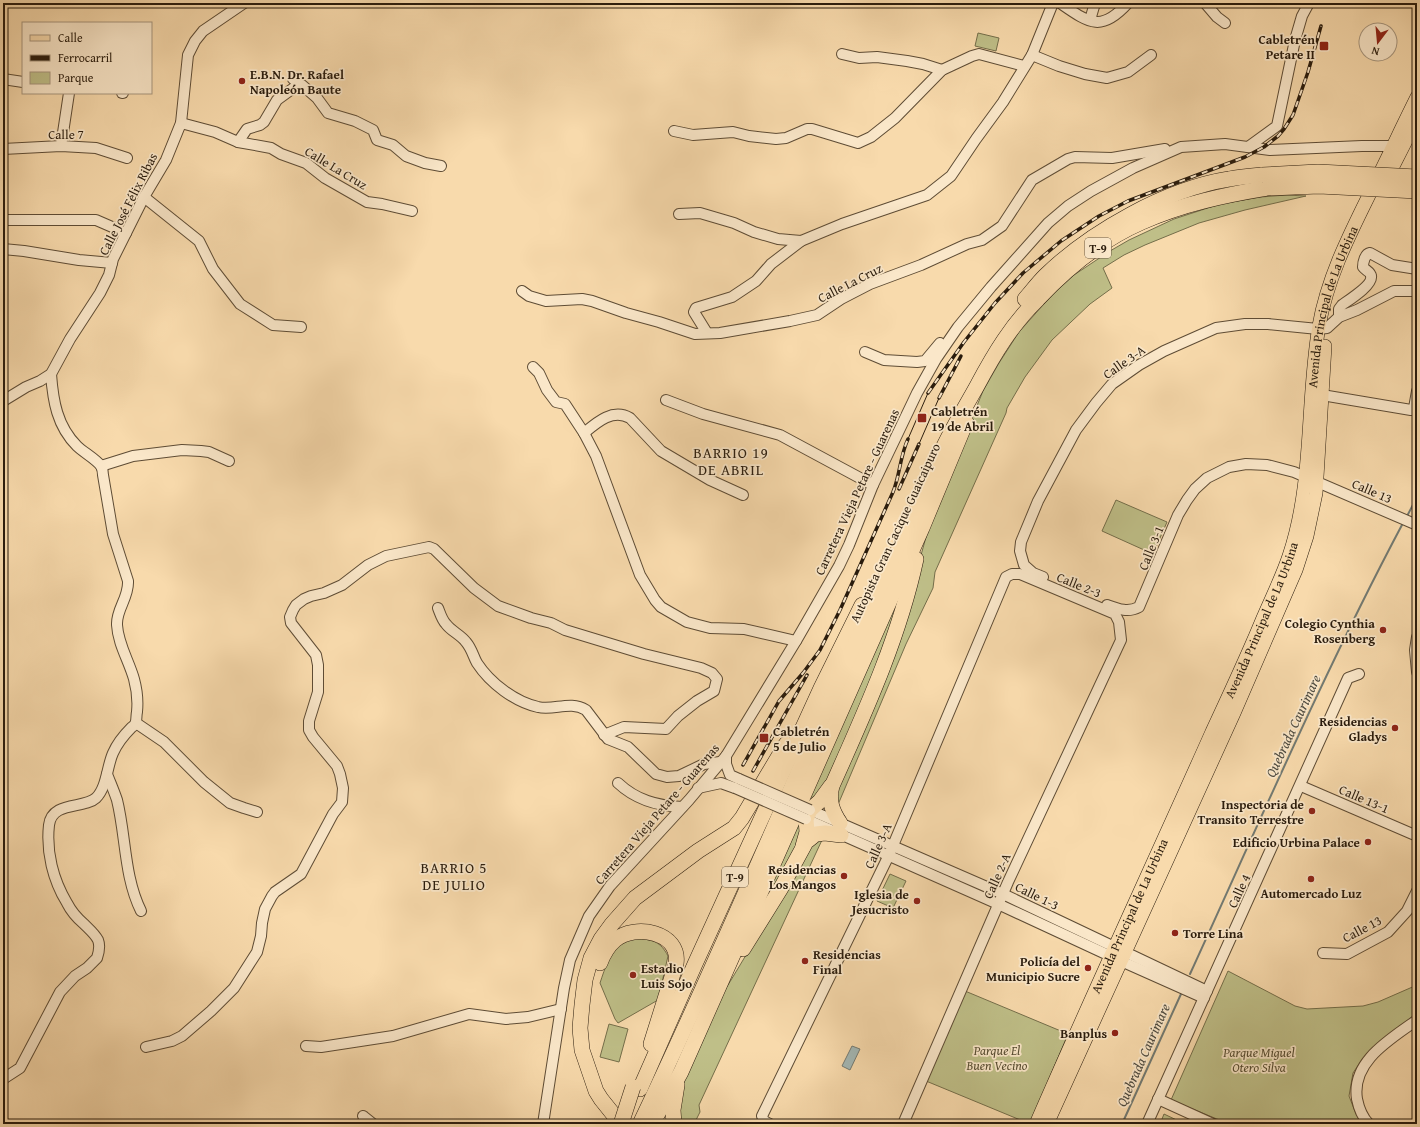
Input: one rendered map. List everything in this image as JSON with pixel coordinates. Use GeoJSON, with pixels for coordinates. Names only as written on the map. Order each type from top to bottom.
{"type":"FeatureCollection","features":[{"type":"Feature","properties":{"kind":"highway","name":"Autopista Gran Cacique Guaicaipuro"},"geometry":{"type":"LineString","coordinates":[[640,1124],[660,1097],[680,1041],[876,596],[915,515],[943,447],[1003,340],[1036,300],[1059,277],[1094,250],[1140,222],[1171,210],[1235,193],[1265,182],[1318,172],[1417,177]]}},
{"type":"Feature","properties":{"kind":"highway","name":"Autopista Gran Cacique Guaicaipuro"},"geometry":{"type":"LineString","coordinates":[[622,1124],[637,1088],[832,666],[886,557],[934,449],[975,368],[1010,316],[1044,276],[1086,242],[1136,211],[1193,188],[1228,179],[1319,186],[1417,191]]}},
{"type":"Feature","properties":{"kind":"highway"},"geometry":{"type":"LineString","coordinates":[[674,1124],[673,1110],[680,1072],[922,528],[975,402],[979,383]]}},
{"type":"Feature","properties":{"kind":"highway"},"geometry":{"type":"LineString","coordinates":[[724,973],[732,966],[781,888],[806,842],[816,834],[841,829],[831,808],[830,794],[832,786],[867,708],[888,652],[908,592],[920,543],[922,528]]}},
{"type":"Feature","properties":{"kind":"highway"},"geometry":{"type":"LineString","coordinates":[[622,1124],[601,1100],[596,1091],[582,1050],[580,1028],[582,1005],[585,980],[590,958],[612,924],[635,898],[698,851],[734,828],[742,818],[820,683],[832,666]]}},
{"type":"Feature","properties":{"kind":"highway"},"geometry":{"type":"LineString","coordinates":[[803,847],[807,832],[808,814],[832,786]]}},
{"type":"Feature","properties":{"kind":"highway"},"geometry":{"type":"LineString","coordinates":[[631,1124],[611,1099],[599,1074],[589,1026],[590,1009],[593,987],[598,968],[610,945],[625,934],[647,932],[659,936],[669,942],[674,950],[676,962],[637,1088]]}},
{"type":"Feature","properties":{"kind":"highway"},"geometry":{"type":"LineString","coordinates":[[652,1124],[660,1097],[680,1072]]}},
{"type":"Feature","properties":{"kind":"main road","name":"Avenida Principal de La Urbina"},"geometry":{"type":"LineString","coordinates":[[1311,479],[1308,429],[1328,290],[1340,257],[1392,146],[1417,97]]}},
{"type":"Feature","properties":{"kind":"main road","name":"Avenida Principal de La Urbina"},"geometry":{"type":"LineString","coordinates":[[1047,1124],[1118,955],[1279,582],[1296,532],[1311,479],[1322,395],[1323,329],[1348,259],[1417,119]]}},
{"type":"Feature","properties":{"kind":"main road","name":"Avenida Principal de La Urbina"},"geometry":{"type":"LineString","coordinates":[[1036,1124],[1073,1038],[1118,955]]}},
{"type":"Feature","properties":{"kind":"street","name":"Calle José Félix Ribas"},"geometry":{"type":"LineString","coordinates":[[51,374],[66,346],[100,293],[126,232],[144,197],[166,160],[181,123],[188,55],[195,41],[203,31],[244,3]]}},
{"type":"Feature","properties":{"kind":"street"},"geometry":{"type":"LineString","coordinates":[[1090,20],[1095,3]]}},
{"type":"Feature","properties":{"kind":"street"},"geometry":{"type":"LineString","coordinates":[[708,333],[694,312],[696,308],[732,297],[756,281],[771,264],[801,241],[842,224],[928,194],[951,176],[976,138],[1003,102],[1032,55],[1052,4],[1094,22],[1104,22],[1117,14],[1128,3]]}},
{"type":"Feature","properties":{"kind":"street"},"geometry":{"type":"LineString","coordinates":[[1205,3],[1217,17],[1225,23]]}},
{"type":"Feature","properties":{"kind":"street"},"geometry":{"type":"LineString","coordinates":[[1248,147],[1277,126],[1295,40],[1302,16],[1309,3]]}},
{"type":"Feature","properties":{"kind":"street"},"geometry":{"type":"LineString","coordinates":[[842,54],[859,58],[877,57],[907,61],[942,70]]}},
{"type":"Feature","properties":{"kind":"street"},"geometry":{"type":"LineString","coordinates":[[674,131],[693,135],[733,132],[749,136],[776,139],[786,138],[807,129],[812,129],[858,143],[870,137],[895,118],[942,70],[972,56],[979,54],[1024,66]]}},
{"type":"Feature","properties":{"kind":"street"},"geometry":{"type":"LineString","coordinates":[[1032,55],[1059,66],[1085,74],[1108,78],[1128,72],[1151,55]]}},
{"type":"Feature","properties":{"kind":"street"},"geometry":{"type":"LineString","coordinates":[[3,79],[22,82]]}},
{"type":"Feature","properties":{"kind":"street"},"geometry":{"type":"LineString","coordinates":[[238,142],[247,129],[260,125],[264,122],[277,100],[296,82],[302,85],[317,98],[328,113],[355,121],[373,130],[377,140],[393,144],[406,156],[425,163],[441,166]]}},
{"type":"Feature","properties":{"kind":"street"},"geometry":{"type":"LineString","coordinates":[[61,146],[68,94]]}},
{"type":"Feature","properties":{"kind":"street","name":"Calle La Cruz"},"geometry":{"type":"LineString","coordinates":[[181,123],[215,132],[238,142],[272,148],[281,154],[306,163],[325,178],[367,202],[412,211]]}},
{"type":"Feature","properties":{"kind":"street","name":"Carretera Vieja Petare - Guarenas"},"geometry":{"type":"LineString","coordinates":[[543,1124],[563,992],[570,960],[589,916],[610,886],[682,807],[723,759],[796,642],[839,566],[874,485],[917,393],[936,359],[955,331],[991,287],[1033,239],[1068,206],[1090,191],[1132,168],[1181,147],[1219,144],[1270,150],[1392,146]]}},
{"type":"Feature","properties":{"kind":"street","name":"Calle 7"},"geometry":{"type":"LineString","coordinates":[[3,149],[61,146],[96,148],[127,158]]}},
{"type":"Feature","properties":{"kind":"street","name":"Calle La Cruz"},"geometry":{"type":"LineString","coordinates":[[522,291],[529,296],[546,302],[582,299],[592,301],[695,334],[720,333],[756,328],[817,315],[841,299],[870,284],[920,266],[967,244],[982,240],[1002,226],[1032,180],[1068,159],[1075,157],[1112,158],[1181,147]]}},
{"type":"Feature","properties":{"kind":"street"},"geometry":{"type":"LineString","coordinates":[[144,197],[199,241],[213,269],[240,304],[273,325],[301,327]]}},
{"type":"Feature","properties":{"kind":"street"},"geometry":{"type":"LineString","coordinates":[[679,214],[700,213],[734,223],[754,232],[778,239],[801,241]]}},
{"type":"Feature","properties":{"kind":"street"},"geometry":{"type":"LineString","coordinates":[[3,220],[96,220],[126,232]]}},
{"type":"Feature","properties":{"kind":"street"},"geometry":{"type":"LineString","coordinates":[[3,249],[79,260],[112,263]]}},
{"type":"Feature","properties":{"kind":"street"},"geometry":{"type":"LineString","coordinates":[[1339,317],[1339,309],[1342,305],[1368,285],[1371,279],[1372,275],[1363,267],[1368,253],[1392,265],[1417,269]]}},
{"type":"Feature","properties":{"kind":"street"},"geometry":{"type":"LineString","coordinates":[[1323,329],[1339,317],[1357,310],[1394,291],[1417,291]]}},
{"type":"Feature","properties":{"kind":"street","name":"Calle 3-A"},"geometry":{"type":"LineString","coordinates":[[1022,560],[1020,551],[1021,542],[1038,501],[1076,430],[1112,384],[1134,368],[1164,351],[1216,328],[1245,324],[1260,324],[1323,329]]}},
{"type":"Feature","properties":{"kind":"street"},"geometry":{"type":"LineString","coordinates":[[865,352],[884,360],[924,361],[945,337],[955,331]]}},
{"type":"Feature","properties":{"kind":"street"},"geometry":{"type":"LineString","coordinates":[[533,367],[539,373],[547,390],[556,402],[564,404],[584,433],[596,456],[640,574],[661,608],[687,622],[710,628],[744,629],[796,642]]}},
{"type":"Feature","properties":{"kind":"street"},"geometry":{"type":"LineString","coordinates":[[3,401],[51,374],[53,399],[57,416],[68,436],[77,446],[101,466],[113,534],[128,581],[128,589],[118,614],[117,624],[122,649],[134,680],[138,703],[136,724],[120,742],[113,753],[107,774],[99,793],[90,801],[64,808],[56,812],[52,816],[49,824],[50,863],[58,885],[75,915],[94,934],[98,941],[99,953],[97,958],[88,968],[75,976],[60,992],[20,1068],[5,1077]]}},
{"type":"Feature","properties":{"kind":"street"},"geometry":{"type":"LineString","coordinates":[[1322,395],[1411,410],[1414,408],[1417,391]]}},
{"type":"Feature","properties":{"kind":"street"},"geometry":{"type":"LineString","coordinates":[[666,400],[710,416],[780,435],[874,485]]}},
{"type":"Feature","properties":{"kind":"street"},"geometry":{"type":"LineString","coordinates":[[584,433],[604,418],[620,413],[630,418],[661,451],[710,480],[743,495]]}},
{"type":"Feature","properties":{"kind":"street"},"geometry":{"type":"LineString","coordinates":[[101,466],[133,456],[182,450],[209,452],[229,461]]}},
{"type":"Feature","properties":{"kind":"street","name":"Calle 3-1"},"geometry":{"type":"LineString","coordinates":[[1022,560],[1027,568],[1033,572],[1117,609],[1129,611],[1135,610],[1140,607],[1178,515],[1195,489],[1206,478],[1229,467],[1246,464],[1267,465],[1294,472],[1311,479]]}},
{"type":"Feature","properties":{"kind":"street","name":"Calle 13"},"geometry":{"type":"LineString","coordinates":[[1311,479],[1409,521]]}},
{"type":"Feature","properties":{"kind":"street"},"geometry":{"type":"LineString","coordinates":[[146,1047],[172,1041],[182,1036],[211,1011],[234,988],[256,952],[261,936],[265,909],[272,896],[301,874],[333,814],[342,802],[343,788],[337,766],[312,737],[309,730],[309,721],[318,692],[318,665],[316,655],[290,623],[290,617],[296,605],[304,599],[324,593],[342,585],[368,565],[386,556],[429,547],[434,549],[474,588],[498,606],[531,618],[551,623],[565,630],[644,654],[701,668],[712,673],[717,678],[714,691],[697,701],[678,716],[666,729],[624,727],[604,735]]}},
{"type":"Feature","properties":{"kind":"street","name":"Calle 2-3"},"geometry":{"type":"LineString","coordinates":[[1006,577],[1012,574],[1020,574],[1115,614],[1119,622],[1121,640]]}},
{"type":"Feature","properties":{"kind":"street","name":"Calle 3-A"},"geometry":{"type":"LineString","coordinates":[[766,1121],[762,1116],[891,851],[1006,577]]}},
{"type":"Feature","properties":{"kind":"street"},"geometry":{"type":"LineString","coordinates":[[438,608],[445,624],[463,638],[470,647],[477,662],[495,684],[516,698],[536,707],[542,708],[575,705],[581,706],[586,710],[608,739],[628,747],[656,774],[667,777],[679,776],[704,764],[723,759],[730,775],[737,783]]}},
{"type":"Feature","properties":{"kind":"street"},"geometry":{"type":"LineString","coordinates":[[1417,637],[1415,650],[1417,672]]}},
{"type":"Feature","properties":{"kind":"street","name":"Calle 2-A"},"geometry":{"type":"LineString","coordinates":[[903,1124],[998,904],[1121,640]]}},
{"type":"Feature","properties":{"kind":"street","name":"Calle 4"},"geometry":{"type":"LineString","coordinates":[[1147,1124],[1301,786],[1348,678],[1359,674]]}},
{"type":"Feature","properties":{"kind":"street"},"geometry":{"type":"LineString","coordinates":[[136,724],[164,742],[204,782],[230,803],[257,812]]}},
{"type":"Feature","properties":{"kind":"street"},"geometry":{"type":"LineString","coordinates":[[107,774],[117,800],[132,885],[141,911]]}},
{"type":"Feature","properties":{"kind":"street"},"geometry":{"type":"LineString","coordinates":[[618,783],[626,791],[646,801],[664,807],[682,807]]}},
{"type":"Feature","properties":{"kind":"street"},"geometry":{"type":"LineString","coordinates":[[698,788],[721,783],[737,783]]}},
{"type":"Feature","properties":{"kind":"street","name":"Calle 1-3"},"geometry":{"type":"LineString","coordinates":[[737,783],[891,851],[998,904],[1205,994]]}},
{"type":"Feature","properties":{"kind":"street","name":"Calle 13-1"},"geometry":{"type":"LineString","coordinates":[[1301,786],[1417,836]]}},
{"type":"Feature","properties":{"kind":"street","name":"Calle 1-3"},"geometry":{"type":"LineString","coordinates":[[891,851],[1003,894],[1118,955]]}},
{"type":"Feature","properties":{"kind":"street","name":"Calle 13"},"geometry":{"type":"LineString","coordinates":[[1323,953],[1347,954],[1388,932],[1407,911],[1417,891]]}},
{"type":"Feature","properties":{"kind":"street"},"geometry":{"type":"LineString","coordinates":[[306,1046],[321,1047],[393,1036],[470,1014],[506,1019],[528,1017],[561,1009]]}},
{"type":"Feature","properties":{"kind":"street"},"geometry":{"type":"LineString","coordinates":[[1369,1124],[1362,1115],[1359,1106],[1356,1087],[1359,1076],[1364,1066],[1377,1050],[1417,1020]]}},
{"type":"Feature","properties":{"kind":"street"},"geometry":{"type":"LineString","coordinates":[[1158,1099],[1213,1124]]}},
{"type":"Feature","properties":{"kind":"street"},"geometry":{"type":"LineString","coordinates":[[363,1116],[373,1124]]}},
{"type":"Feature","properties":{"kind":"green space"},"geometry":{"type":"Polygon","coordinates":[[[978,33],[999,38],[996,51],[975,46],[978,33]]]}},
{"type":"Feature","properties":{"kind":"green space"},"geometry":{"type":"Polygon","coordinates":[[[1286,195],[1306,196],[1245,210],[1199,223],[1145,245],[1124,255],[1103,268],[1112,288],[1090,304],[1052,340],[1025,377],[1007,408],[935,572],[933,588],[906,644],[837,807],[846,818],[842,816],[834,807],[834,791],[870,711],[896,644],[930,523],[938,501],[983,391],[1019,332],[1052,295],[1074,275],[1129,240],[1174,219],[1220,204],[1261,197],[1286,195]]]}},
{"type":"Feature","properties":{"kind":"green space"},"geometry":{"type":"Polygon","coordinates":[[[1116,500],[1167,522],[1153,554],[1102,531],[1116,500]]]}},
{"type":"Feature","properties":{"kind":"green space"},"geometry":{"type":"Polygon","coordinates":[[[905,573],[888,642],[828,784],[811,802],[807,801],[905,573]]]}},
{"type":"Feature","properties":{"kind":"green space"},"geometry":{"type":"Polygon","coordinates":[[[794,821],[803,825],[803,836],[762,908],[794,821]]]}},
{"type":"Feature","properties":{"kind":"green space"},"geometry":{"type":"Polygon","coordinates":[[[813,840],[822,840],[699,1105],[700,1112],[694,1124],[677,1124],[680,1089],[725,990],[796,872],[813,840]]]}},
{"type":"Feature","properties":{"kind":"green space"},"geometry":{"type":"Polygon","coordinates":[[[890,874],[906,881],[893,908],[877,901],[890,874]]]}},
{"type":"Feature","properties":{"kind":"green space","name":"Estadio Luis Sojo"},"geometry":{"type":"Polygon","coordinates":[[[639,938],[656,942],[662,947],[668,956],[658,1000],[618,1023],[600,983],[609,960],[615,950],[624,942],[639,938]]]}},
{"type":"Feature","properties":{"kind":"green space","name":"Parque Miguel Otero Silva"},"geometry":{"type":"Polygon","coordinates":[[[1228,971],[1295,1006],[1307,1009],[1363,1006],[1378,1002],[1417,985],[1417,1013],[1377,1044],[1363,1058],[1353,1073],[1349,1096],[1356,1114],[1364,1124],[1229,1124],[1171,1100],[1228,971]]]}},
{"type":"Feature","properties":{"kind":"green space","name":"Parque El Buen Vecino"},"geometry":{"type":"Polygon","coordinates":[[[965,991],[1068,1034],[1030,1124],[926,1081],[965,991]]]}},
{"type":"Feature","properties":{"kind":"green space"},"geometry":{"type":"Polygon","coordinates":[[[609,1024],[628,1029],[619,1062],[600,1057],[609,1024]]]}},
{"type":"Feature","properties":{"kind":"green space"},"geometry":{"type":"Polygon","coordinates":[[[1164,1114],[1185,1124],[1160,1124],[1164,1114]]]}},
{"type":"Feature","properties":{"kind":"shaded area"},"geometry":{"type":"Polygon","coordinates":[[[852,1046],[860,1049],[850,1070],[842,1066],[852,1046]]]}},
{"type":"Feature","properties":{"kind":"waterway","name":"Quebrada Caurimare"},"geometry":{"type":"LineString","coordinates":[[1406,518],[1415,501],[1417,487]]}},
{"type":"Feature","properties":{"kind":"waterway","name":"Quebrada Caurimare"},"geometry":{"type":"LineString","coordinates":[[1190,974],[1320,690],[1374,578],[1403,523]]}},
{"type":"Feature","properties":{"kind":"waterway","name":"Quebrada Caurimare"},"geometry":{"type":"LineString","coordinates":[[1122,1124],[1181,994]]}},
{"type":"Feature","properties":{"kind":"tram line"},"geometry":{"type":"LineString","coordinates":[[908,439],[928,393]]}},
{"type":"Feature","properties":{"kind":"tram line"},"geometry":{"type":"LineString","coordinates":[[919,444],[939,398]]}},
{"type":"Feature","properties":{"kind":"railway"},"geometry":{"type":"LineString","coordinates":[[928,393],[964,342],[995,303],[1023,273],[1061,241],[1099,216],[1128,201],[1245,157],[1264,147],[1278,136],[1293,115],[1308,72],[1321,26]]}},
{"type":"Feature","properties":{"kind":"railway"},"geometry":{"type":"LineString","coordinates":[[939,398],[961,356]]}},
{"type":"Feature","properties":{"kind":"railway"},"geometry":{"type":"LineString","coordinates":[[743,765],[779,701],[820,650],[840,610],[893,492],[903,452],[908,439]]}},
{"type":"Feature","properties":{"kind":"railway"},"geometry":{"type":"LineString","coordinates":[[899,489],[919,444]]}},
{"type":"Feature","properties":{"kind":"railway"},"geometry":{"type":"LineString","coordinates":[[753,771],[807,675]]}},
{"type":"Feature","properties":{"kind":"place","name":"Cabletrén Petare II"},"geometry":{"type":"Point","coordinates":[1324,46]}},
{"type":"Feature","properties":{"kind":"place","name":"E.B.N. Dr. Rafael Napoleón Baute"},"geometry":{"type":"Point","coordinates":[242,81]}},
{"type":"Feature","properties":{"kind":"place","name":"Cabletrén 19 de Abril"},"geometry":{"type":"Point","coordinates":[922,418]}},
{"type":"Feature","properties":{"kind":"place","name":"Colegio Cynthia Rosenberg"},"geometry":{"type":"Point","coordinates":[1383,630]}},
{"type":"Feature","properties":{"kind":"place","name":"Residencias Gladys"},"geometry":{"type":"Point","coordinates":[1395,728]}},
{"type":"Feature","properties":{"kind":"place","name":"Cabletrén 5 de Julio"},"geometry":{"type":"Point","coordinates":[764,738]}},
{"type":"Feature","properties":{"kind":"place","name":"Inspectoria de Transito Terrestre"},"geometry":{"type":"Point","coordinates":[1312,811]}},
{"type":"Feature","properties":{"kind":"place","name":"Edificio Urbina Palace"},"geometry":{"type":"Point","coordinates":[1368,842]}},
{"type":"Feature","properties":{"kind":"place","name":"Residencias Los Mangos"},"geometry":{"type":"Point","coordinates":[844,876]}},
{"type":"Feature","properties":{"kind":"place","name":"Automercado Luz"},"geometry":{"type":"Point","coordinates":[1311,879]}},
{"type":"Feature","properties":{"kind":"place","name":"Iglesia de Jesucristo"},"geometry":{"type":"Point","coordinates":[917,901]}},
{"type":"Feature","properties":{"kind":"place","name":"Torre Lina"},"geometry":{"type":"Point","coordinates":[1175,933]}},
{"type":"Feature","properties":{"kind":"place","name":"Residencias Final"},"geometry":{"type":"Point","coordinates":[805,961]}},
{"type":"Feature","properties":{"kind":"place","name":"Policía del Municipio Sucre"},"geometry":{"type":"Point","coordinates":[1088,968]}},
{"type":"Feature","properties":{"kind":"place","name":"Estadio Luis Sojo"},"geometry":{"type":"Point","coordinates":[633,975]}},
{"type":"Feature","properties":{"kind":"place","name":"Banplus"},"geometry":{"type":"Point","coordinates":[1115,1033]}},
{"type":"Feature","properties":{"kind":"district","name":"BARRIO 19 DE ABRIL"},"geometry":{"type":"Point","coordinates":[731,460]}},
{"type":"Feature","properties":{"kind":"district","name":"BARRIO 5 DE JULIO"},"geometry":{"type":"Point","coordinates":[454,876]}}]}
